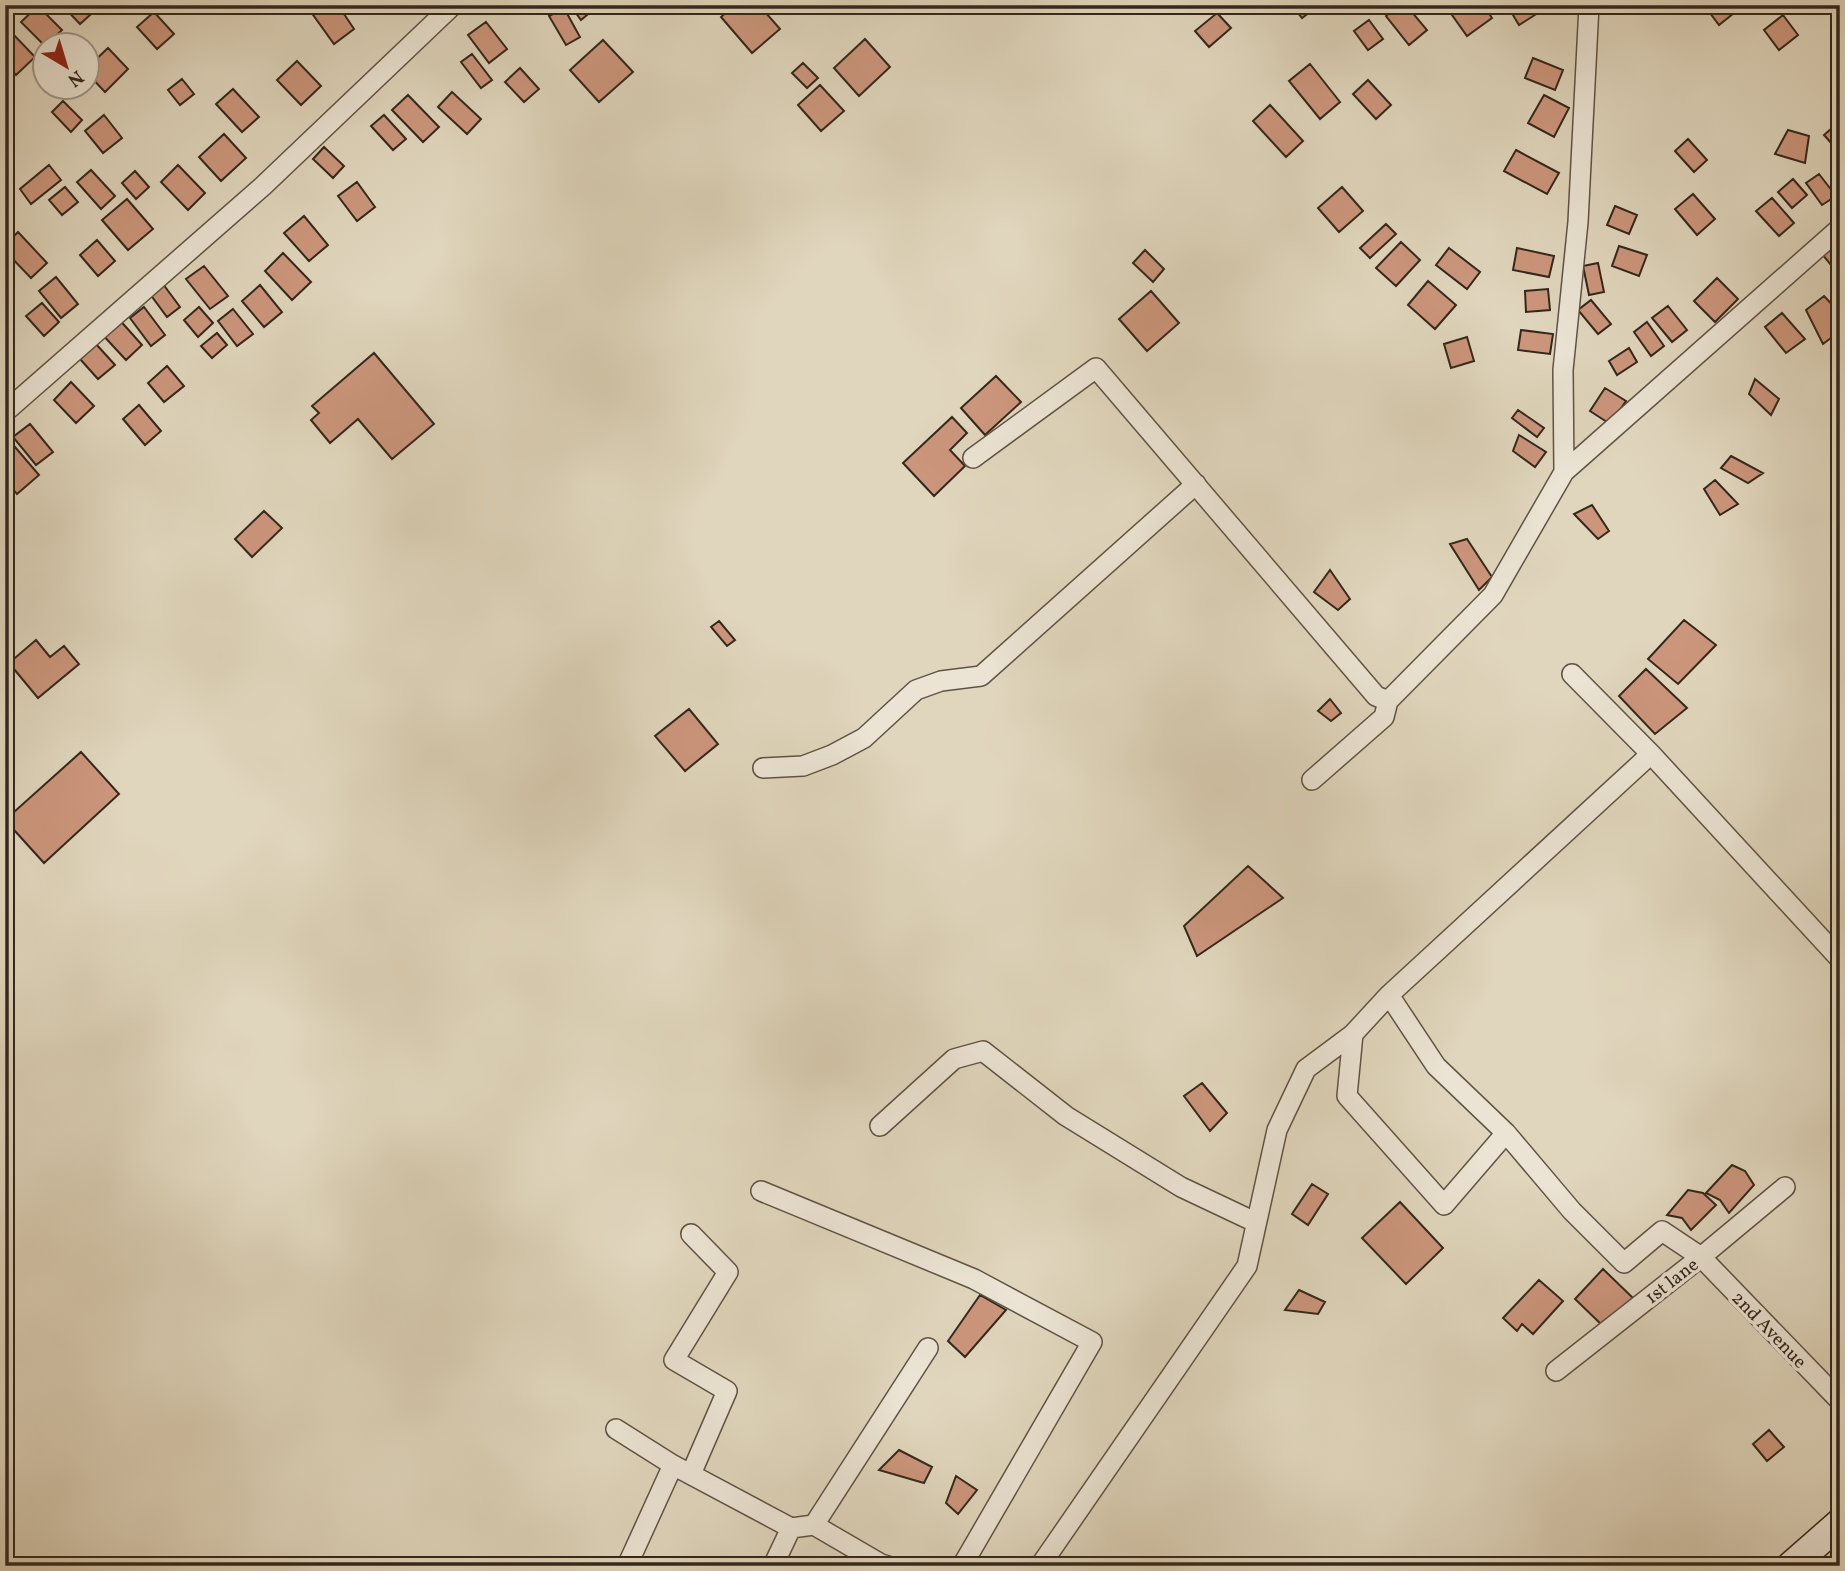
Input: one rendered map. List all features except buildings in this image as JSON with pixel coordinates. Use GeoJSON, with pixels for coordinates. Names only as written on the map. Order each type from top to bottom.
{"type":"FeatureCollection","features":[{"type":"Feature","properties":{"kind":"street"},"geometry":{"type":"LineString","coordinates":[[5,412],[263,186],[453,5]]}},
{"type":"Feature","properties":{"kind":"street"},"geometry":{"type":"LineString","coordinates":[[1564,472],[1563,370],[1578,222],[1589,5]]}},
{"type":"Feature","properties":{"kind":"street"},"geometry":{"type":"LineString","coordinates":[[1311,780],[1384,717],[1388,701],[1493,595],[1564,472],[1840,228]]}},
{"type":"Feature","properties":{"kind":"street"},"geometry":{"type":"LineString","coordinates":[[974,458],[1096,368],[1376,696],[1388,701]]}},
{"type":"Feature","properties":{"kind":"street"},"geometry":{"type":"LineString","coordinates":[[763,768],[803,766],[832,755],[863,738],[916,690],[941,681],[981,676],[1196,484]]}},
{"type":"Feature","properties":{"kind":"street"},"geometry":{"type":"LineString","coordinates":[[1572,674],[1651,754],[1840,959]]}},
{"type":"Feature","properties":{"kind":"street"},"geometry":{"type":"LineString","coordinates":[[1041,1566],[1066,1525],[1247,1266],[1277,1130],[1306,1069],[1353,1034],[1389,995],[1651,754]]}},
{"type":"Feature","properties":{"kind":"street"},"geometry":{"type":"LineString","coordinates":[[1353,1034],[1346,1096],[1444,1205],[1506,1133],[1436,1066],[1389,995]]}},
{"type":"Feature","properties":{"kind":"street"},"geometry":{"type":"LineString","coordinates":[[880,1126],[954,1059],[983,1051],[1066,1116],[1181,1186],[1255,1222]]}},
{"type":"Feature","properties":{"kind":"street","name":"2nd Avenue"},"geometry":{"type":"LineString","coordinates":[[1506,1133],[1572,1211],[1624,1263],[1662,1231],[1701,1257],[1840,1401]]}},
{"type":"Feature","properties":{"kind":"street","name":"1st lane"},"geometry":{"type":"LineString","coordinates":[[1556,1371],[1785,1187]]}},
{"type":"Feature","properties":{"kind":"street"},"geometry":{"type":"LineString","coordinates":[[761,1191],[974,1279],[1091,1342],[962,1566]]}},
{"type":"Feature","properties":{"kind":"street"},"geometry":{"type":"LineString","coordinates":[[627,1566],[727,1391],[674,1360],[728,1272],[691,1234]]}},
{"type":"Feature","properties":{"kind":"street"},"geometry":{"type":"LineString","coordinates":[[814,1525],[928,1348]]}},
{"type":"Feature","properties":{"kind":"street"},"geometry":{"type":"LineString","coordinates":[[616,1429],[682,1469],[790,1528],[814,1525],[888,1566]]}},
{"type":"Feature","properties":{"kind":"street"},"geometry":{"type":"LineString","coordinates":[[1791,1566],[1840,1523]]}},
{"type":"Feature","properties":{"kind":"street"},"geometry":{"type":"LineString","coordinates":[[773,1566],[790,1528]]}}]}
